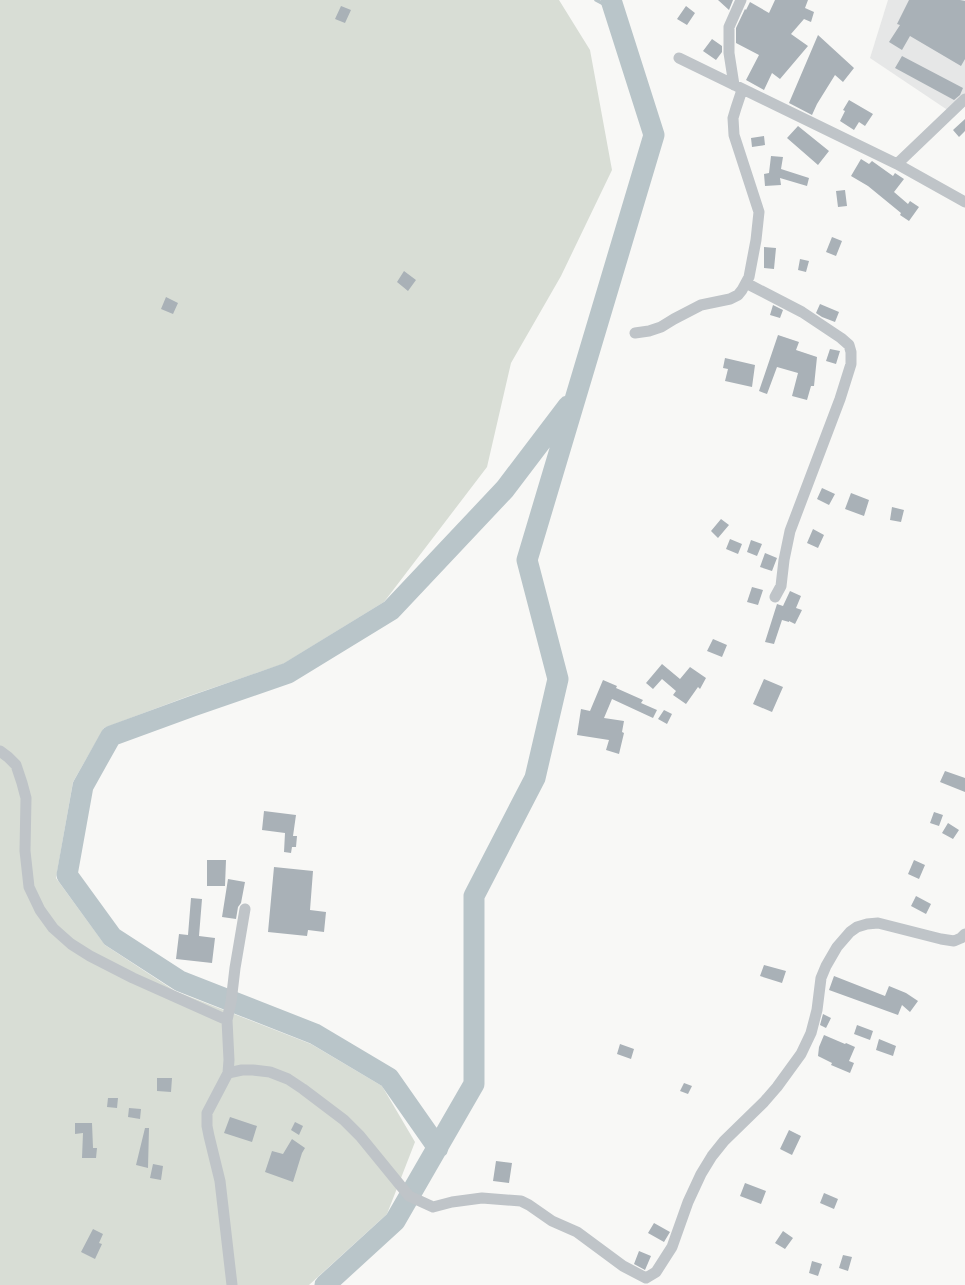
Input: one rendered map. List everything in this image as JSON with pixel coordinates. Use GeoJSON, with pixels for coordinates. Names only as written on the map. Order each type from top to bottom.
{"type":"FeatureCollection","features":[{"type":"Feature","properties":{"kind":"street"},"geometry":{"type":"LineString","coordinates":[[635,333],[661,327],[702,305],[730,299],[738,295],[749,277],[756,240],[759,212],[734,135],[733,118],[736,108],[738,88],[729,53],[729,27],[741,0]]}},
{"type":"Feature","properties":{"kind":"street"},"geometry":{"type":"LineString","coordinates":[[679,58],[897,164],[965,202]]}},
{"type":"Feature","properties":{"kind":"street"},"geometry":{"type":"LineString","coordinates":[[897,164],[965,99]]}},
{"type":"Feature","properties":{"kind":"street"},"geometry":{"type":"LineString","coordinates":[[746,284],[802,312],[841,338],[849,345],[851,352],[851,364],[840,399],[790,531],[780,586],[775,597]]}},
{"type":"Feature","properties":{"kind":"street"},"geometry":{"type":"LineString","coordinates":[[0,751],[16,765],[22,783],[26,798],[25,851],[30,887],[40,910],[53,928],[71,944],[90,956],[133,978],[227,1020]]}},
{"type":"Feature","properties":{"kind":"street"},"geometry":{"type":"LineString","coordinates":[[232,1285],[220,1181],[207,1126],[207,1113],[228,1073],[229,1060],[227,1020],[245,909]]}},
{"type":"Feature","properties":{"kind":"street"},"geometry":{"type":"LineString","coordinates":[[228,1073],[242,1070],[270,1072],[288,1079],[303,1088],[344,1120],[360,1136],[410,1196],[433,1207],[452,1202],[482,1198],[521,1201],[552,1221],[577,1232],[623,1266],[646,1278],[656,1272],[672,1247],[688,1202],[701,1174],[712,1156],[724,1141],[768,1097],[801,1054],[811,1033],[817,1010],[821,978],[837,947],[850,932],[857,927],[878,923],[954,941],[961,938],[965,934]]}},
{"type":"Feature","properties":{"kind":"shaded area"},"geometry":{"type":"Polygon","coordinates":[[[0,0],[559,0],[590,50],[612,170],[561,276],[511,363],[487,467],[384,602],[283,664],[189,696],[104,728],[73,782],[56,878],[105,945],[175,991],[311,1044],[382,1086],[415,1142],[387,1214],[309,1285],[0,1285],[0,0]]]}},
{"type":"Feature","properties":{"kind":"shaded area"},"geometry":{"type":"Polygon","coordinates":[[[888,0],[965,0],[965,104],[955,115],[870,58],[888,0]]]}},
{"type":"Feature","properties":{"kind":"building"},"geometry":{"type":"Polygon","coordinates":[[[718,0],[733,0],[729,10],[718,0]]]}},
{"type":"Feature","properties":{"kind":"building"},"geometry":{"type":"Polygon","coordinates":[[[775,0],[808,0],[805,8],[814,12],[811,22],[804,19],[791,34],[808,46],[780,79],[772,73],[764,90],[746,80],[759,55],[736,43],[736,28],[750,2],[769,13],[775,0]]]}},
{"type":"Feature","properties":{"kind":"building"},"geometry":{"type":"Polygon","coordinates":[[[909,0],[965,1],[965,59],[961,66],[910,36],[902,50],[889,42],[900,25],[897,24],[909,0]]]}},
{"type":"Feature","properties":{"kind":"building"},"geometry":{"type":"Polygon","coordinates":[[[341,6],[351,10],[345,23],[335,19],[341,6]]]}},
{"type":"Feature","properties":{"kind":"building"},"geometry":{"type":"Polygon","coordinates":[[[686,6],[695,13],[687,25],[677,19],[686,6]]]}},
{"type":"Feature","properties":{"kind":"building"},"geometry":{"type":"Polygon","coordinates":[[[818,35],[854,68],[843,82],[835,75],[812,115],[789,103],[818,35]]]}},
{"type":"Feature","properties":{"kind":"building"},"geometry":{"type":"Polygon","coordinates":[[[712,39],[722,46],[722,52],[716,60],[703,51],[712,39]]]}},
{"type":"Feature","properties":{"kind":"building"},"geometry":{"type":"Polygon","coordinates":[[[902,56],[963,88],[960,95],[954,100],[895,68],[902,56]]]}},
{"type":"Feature","properties":{"kind":"building"},"geometry":{"type":"Polygon","coordinates":[[[849,100],[873,114],[865,126],[859,122],[854,130],[840,121],[845,111],[843,110],[849,100]]]}},
{"type":"Feature","properties":{"kind":"building"},"geometry":{"type":"Polygon","coordinates":[[[965,119],[965,131],[959,137],[953,130],[965,119]]]}},
{"type":"Feature","properties":{"kind":"building"},"geometry":{"type":"Polygon","coordinates":[[[798,126],[829,151],[818,165],[787,138],[798,126]]]}},
{"type":"Feature","properties":{"kind":"building"},"geometry":{"type":"Polygon","coordinates":[[[764,136],[765,145],[752,147],[751,138],[764,136]]]}},
{"type":"Feature","properties":{"kind":"building"},"geometry":{"type":"Polygon","coordinates":[[[771,156],[783,157],[781,169],[809,178],[807,186],[780,178],[781,185],[765,186],[764,174],[769,173],[771,156]]]}},
{"type":"Feature","properties":{"kind":"building"},"geometry":{"type":"Polygon","coordinates":[[[861,159],[869,164],[872,161],[893,176],[895,173],[904,179],[894,192],[908,204],[910,201],[919,207],[909,221],[900,215],[901,213],[868,186],[851,176],[861,159]]]}},
{"type":"Feature","properties":{"kind":"building"},"geometry":{"type":"Polygon","coordinates":[[[845,190],[847,206],[838,207],[836,191],[845,190]]]}},
{"type":"Feature","properties":{"kind":"building"},"geometry":{"type":"Polygon","coordinates":[[[832,237],[842,241],[836,256],[826,252],[832,237]]]}},
{"type":"Feature","properties":{"kind":"building"},"geometry":{"type":"Polygon","coordinates":[[[764,247],[776,248],[774,269],[764,268],[764,247]]]}},
{"type":"Feature","properties":{"kind":"building"},"geometry":{"type":"Polygon","coordinates":[[[800,259],[809,261],[806,272],[798,270],[800,259]]]}},
{"type":"Feature","properties":{"kind":"building"},"geometry":{"type":"Polygon","coordinates":[[[404,271],[416,280],[408,291],[397,282],[404,271]]]}},
{"type":"Feature","properties":{"kind":"building"},"geometry":{"type":"Polygon","coordinates":[[[166,297],[178,303],[173,314],[161,309],[166,297]]]}},
{"type":"Feature","properties":{"kind":"building"},"geometry":{"type":"Polygon","coordinates":[[[820,304],[839,312],[835,322],[816,313],[820,304]]]}},
{"type":"Feature","properties":{"kind":"building"},"geometry":{"type":"Polygon","coordinates":[[[773,305],[783,310],[780,318],[770,315],[773,305]]]}},
{"type":"Feature","properties":{"kind":"building"},"geometry":{"type":"Polygon","coordinates":[[[778,335],[799,342],[796,350],[817,357],[814,386],[811,386],[807,400],[792,396],[798,373],[777,367],[767,394],[759,391],[778,335]]]}},
{"type":"Feature","properties":{"kind":"building"},"geometry":{"type":"Polygon","coordinates":[[[830,349],[840,351],[836,364],[826,361],[830,349]]]}},
{"type":"Feature","properties":{"kind":"building"},"geometry":{"type":"Polygon","coordinates":[[[725,358],[755,365],[752,387],[725,381],[728,369],[723,368],[725,358]]]}},
{"type":"Feature","properties":{"kind":"building"},"geometry":{"type":"Polygon","coordinates":[[[822,488],[835,494],[829,505],[817,499],[822,488]]]}},
{"type":"Feature","properties":{"kind":"building"},"geometry":{"type":"Polygon","coordinates":[[[851,493],[869,500],[864,516],[845,509],[851,493]]]}},
{"type":"Feature","properties":{"kind":"building"},"geometry":{"type":"Polygon","coordinates":[[[892,507],[904,510],[901,522],[890,520],[892,507]]]}},
{"type":"Feature","properties":{"kind":"building"},"geometry":{"type":"Polygon","coordinates":[[[721,519],[729,525],[718,538],[711,531],[721,519]]]}},
{"type":"Feature","properties":{"kind":"building"},"geometry":{"type":"Polygon","coordinates":[[[813,529],[824,535],[818,548],[807,543],[813,529]]]}},
{"type":"Feature","properties":{"kind":"building"},"geometry":{"type":"Polygon","coordinates":[[[730,539],[742,544],[738,554],[726,549],[730,539]]]}},
{"type":"Feature","properties":{"kind":"building"},"geometry":{"type":"Polygon","coordinates":[[[751,540],[762,544],[757,556],[747,552],[751,540]]]}},
{"type":"Feature","properties":{"kind":"building"},"geometry":{"type":"Polygon","coordinates":[[[765,553],[777,558],[772,571],[760,567],[765,553]]]}},
{"type":"Feature","properties":{"kind":"building"},"geometry":{"type":"Polygon","coordinates":[[[752,587],[763,590],[758,605],[747,602],[752,587]]]}},
{"type":"Feature","properties":{"kind":"building"},"geometry":{"type":"Polygon","coordinates":[[[790,591],[801,596],[796,608],[802,610],[795,624],[782,620],[774,644],[765,642],[777,604],[783,606],[790,591]]]}},
{"type":"Feature","properties":{"kind":"building"},"geometry":{"type":"Polygon","coordinates":[[[713,639],[727,645],[722,657],[707,651],[713,639]]]}},
{"type":"Feature","properties":{"kind":"building"},"geometry":{"type":"Polygon","coordinates":[[[662,664],[680,679],[690,667],[706,678],[700,689],[698,687],[686,704],[673,695],[676,691],[662,679],[653,689],[646,683],[662,664]]]}},
{"type":"Feature","properties":{"kind":"building"},"geometry":{"type":"Polygon","coordinates":[[[764,679],[783,687],[772,712],[753,704],[764,679]]]}},
{"type":"Feature","properties":{"kind":"building"},"geometry":{"type":"Polygon","coordinates":[[[603,680],[617,686],[616,688],[643,700],[641,703],[657,710],[653,718],[612,699],[604,718],[624,721],[622,732],[624,733],[619,754],[606,750],[609,740],[577,735],[581,709],[590,711],[603,680]]]}},
{"type":"Feature","properties":{"kind":"building"},"geometry":{"type":"Polygon","coordinates":[[[664,710],[672,714],[667,724],[658,719],[664,710]]]}},
{"type":"Feature","properties":{"kind":"building"},"geometry":{"type":"Polygon","coordinates":[[[945,771],[965,778],[965,792],[940,782],[945,771]]]}},
{"type":"Feature","properties":{"kind":"building"},"geometry":{"type":"Polygon","coordinates":[[[264,811],[296,815],[293,836],[297,836],[296,847],[292,847],[291,853],[284,852],[285,833],[262,830],[264,811]]]}},
{"type":"Feature","properties":{"kind":"building"},"geometry":{"type":"Polygon","coordinates":[[[934,812],[943,815],[939,826],[930,823],[934,812]]]}},
{"type":"Feature","properties":{"kind":"building"},"geometry":{"type":"Polygon","coordinates":[[[948,823],[959,830],[953,839],[942,833],[948,823]]]}},
{"type":"Feature","properties":{"kind":"building"},"geometry":{"type":"Polygon","coordinates":[[[207,860],[226,860],[225,886],[207,886],[207,860]]]}},
{"type":"Feature","properties":{"kind":"building"},"geometry":{"type":"Polygon","coordinates":[[[914,860],[925,865],[919,879],[908,874],[914,860]]]}},
{"type":"Feature","properties":{"kind":"building"},"geometry":{"type":"Polygon","coordinates":[[[274,867],[313,871],[310,910],[326,912],[324,932],[308,930],[307,936],[268,932],[274,867]]]}},
{"type":"Feature","properties":{"kind":"building"},"geometry":{"type":"Polygon","coordinates":[[[228,879],[245,882],[236,919],[222,917],[228,879]]]}},
{"type":"Feature","properties":{"kind":"building"},"geometry":{"type":"Polygon","coordinates":[[[916,896],[931,904],[926,914],[911,906],[916,896]]]}},
{"type":"Feature","properties":{"kind":"building"},"geometry":{"type":"Polygon","coordinates":[[[191,898],[202,899],[199,936],[215,938],[212,963],[176,959],[179,934],[188,935],[191,898]]]}},
{"type":"Feature","properties":{"kind":"building"},"geometry":{"type":"Polygon","coordinates":[[[764,965],[786,971],[782,983],[760,976],[764,965]]]}},
{"type":"Feature","properties":{"kind":"building"},"geometry":{"type":"Polygon","coordinates":[[[834,976],[885,996],[889,986],[906,993],[918,1001],[910,1012],[902,1005],[898,1015],[829,990],[834,976]]]}},
{"type":"Feature","properties":{"kind":"building"},"geometry":{"type":"Polygon","coordinates":[[[823,1014],[831,1018],[826,1028],[820,1025],[823,1014]]]}},
{"type":"Feature","properties":{"kind":"building"},"geometry":{"type":"Polygon","coordinates":[[[857,1025],[873,1031],[870,1040],[854,1034],[857,1025]]]}},
{"type":"Feature","properties":{"kind":"building"},"geometry":{"type":"Polygon","coordinates":[[[824,1035],[855,1047],[849,1061],[854,1063],[850,1073],[831,1065],[832,1063],[818,1056],[819,1047],[824,1035]]]}},
{"type":"Feature","properties":{"kind":"building"},"geometry":{"type":"Polygon","coordinates":[[[879,1039],[896,1046],[893,1056],[876,1050],[879,1039]]]}},
{"type":"Feature","properties":{"kind":"building"},"geometry":{"type":"Polygon","coordinates":[[[620,1044],[634,1049],[631,1059],[617,1054],[620,1044]]]}},
{"type":"Feature","properties":{"kind":"building"},"geometry":{"type":"Polygon","coordinates":[[[157,1078],[172,1078],[171,1092],[157,1091],[157,1078]]]}},
{"type":"Feature","properties":{"kind":"building"},"geometry":{"type":"Polygon","coordinates":[[[684,1083],[692,1086],[688,1094],[680,1091],[684,1083]]]}},
{"type":"Feature","properties":{"kind":"building"},"geometry":{"type":"Polygon","coordinates":[[[108,1098],[118,1098],[117,1108],[107,1107],[108,1098]]]}},
{"type":"Feature","properties":{"kind":"building"},"geometry":{"type":"Polygon","coordinates":[[[129,1108],[141,1109],[140,1119],[128,1117],[129,1108]]]}},
{"type":"Feature","properties":{"kind":"building"},"geometry":{"type":"Polygon","coordinates":[[[230,1117],[257,1126],[252,1142],[224,1133],[230,1117]]]}},
{"type":"Feature","properties":{"kind":"building"},"geometry":{"type":"Polygon","coordinates":[[[295,1122],[303,1126],[299,1135],[291,1130],[295,1122]]]}},
{"type":"Feature","properties":{"kind":"building"},"geometry":{"type":"Polygon","coordinates":[[[75,1123],[92,1123],[93,1148],[97,1148],[96,1158],[82,1158],[83,1133],[75,1134],[75,1123]]]}},
{"type":"Feature","properties":{"kind":"building"},"geometry":{"type":"Polygon","coordinates":[[[145,1128],[149,1128],[148,1168],[136,1165],[145,1128]]]}},
{"type":"Feature","properties":{"kind":"building"},"geometry":{"type":"Polygon","coordinates":[[[789,1130],[801,1136],[792,1155],[780,1149],[789,1130]]]}},
{"type":"Feature","properties":{"kind":"building"},"geometry":{"type":"Polygon","coordinates":[[[292,1139],[305,1148],[293,1182],[265,1172],[272,1151],[283,1154],[292,1139]]]}},
{"type":"Feature","properties":{"kind":"building"},"geometry":{"type":"Polygon","coordinates":[[[496,1161],[512,1163],[509,1183],[493,1181],[496,1161]]]}},
{"type":"Feature","properties":{"kind":"building"},"geometry":{"type":"Polygon","coordinates":[[[153,1164],[163,1166],[161,1180],[150,1178],[153,1164]]]}},
{"type":"Feature","properties":{"kind":"building"},"geometry":{"type":"Polygon","coordinates":[[[745,1183],[766,1191],[761,1204],[740,1196],[745,1183]]]}},
{"type":"Feature","properties":{"kind":"building"},"geometry":{"type":"Polygon","coordinates":[[[824,1193],[838,1199],[834,1209],[820,1203],[824,1193]]]}},
{"type":"Feature","properties":{"kind":"building"},"geometry":{"type":"Polygon","coordinates":[[[654,1223],[670,1232],[664,1242],[648,1233],[654,1223]]]}},
{"type":"Feature","properties":{"kind":"building"},"geometry":{"type":"Polygon","coordinates":[[[93,1229],[103,1234],[99,1243],[102,1244],[95,1259],[81,1252],[93,1229]]]}},
{"type":"Feature","properties":{"kind":"building"},"geometry":{"type":"Polygon","coordinates":[[[783,1231],[793,1238],[785,1249],[775,1243],[783,1231]]]}},
{"type":"Feature","properties":{"kind":"building"},"geometry":{"type":"Polygon","coordinates":[[[639,1251],[651,1256],[645,1270],[634,1264],[639,1251]]]}},
{"type":"Feature","properties":{"kind":"building"},"geometry":{"type":"Polygon","coordinates":[[[843,1255],[852,1257],[848,1271],[839,1268],[843,1255]]]}},
{"type":"Feature","properties":{"kind":"building"},"geometry":{"type":"Polygon","coordinates":[[[812,1261],[822,1264],[818,1276],[809,1273],[812,1261]]]}},
{"type":"Feature","properties":{"kind":"waterway"},"geometry":{"type":"LineString","coordinates":[[596,0],[613,9]]}},
{"type":"Feature","properties":{"kind":"waterway"},"geometry":{"type":"LineString","coordinates":[[325,1285],[395,1221],[474,1084],[474,896],[535,778],[558,679],[527,560],[654,135],[611,0]]}},
{"type":"Feature","properties":{"kind":"waterway"},"geometry":{"type":"LineString","coordinates":[[438,1148],[389,1078],[315,1034],[180,981],[112,937],[67,875],[83,786],[111,736],[288,673],[391,610],[505,489],[568,406]]}}]}
